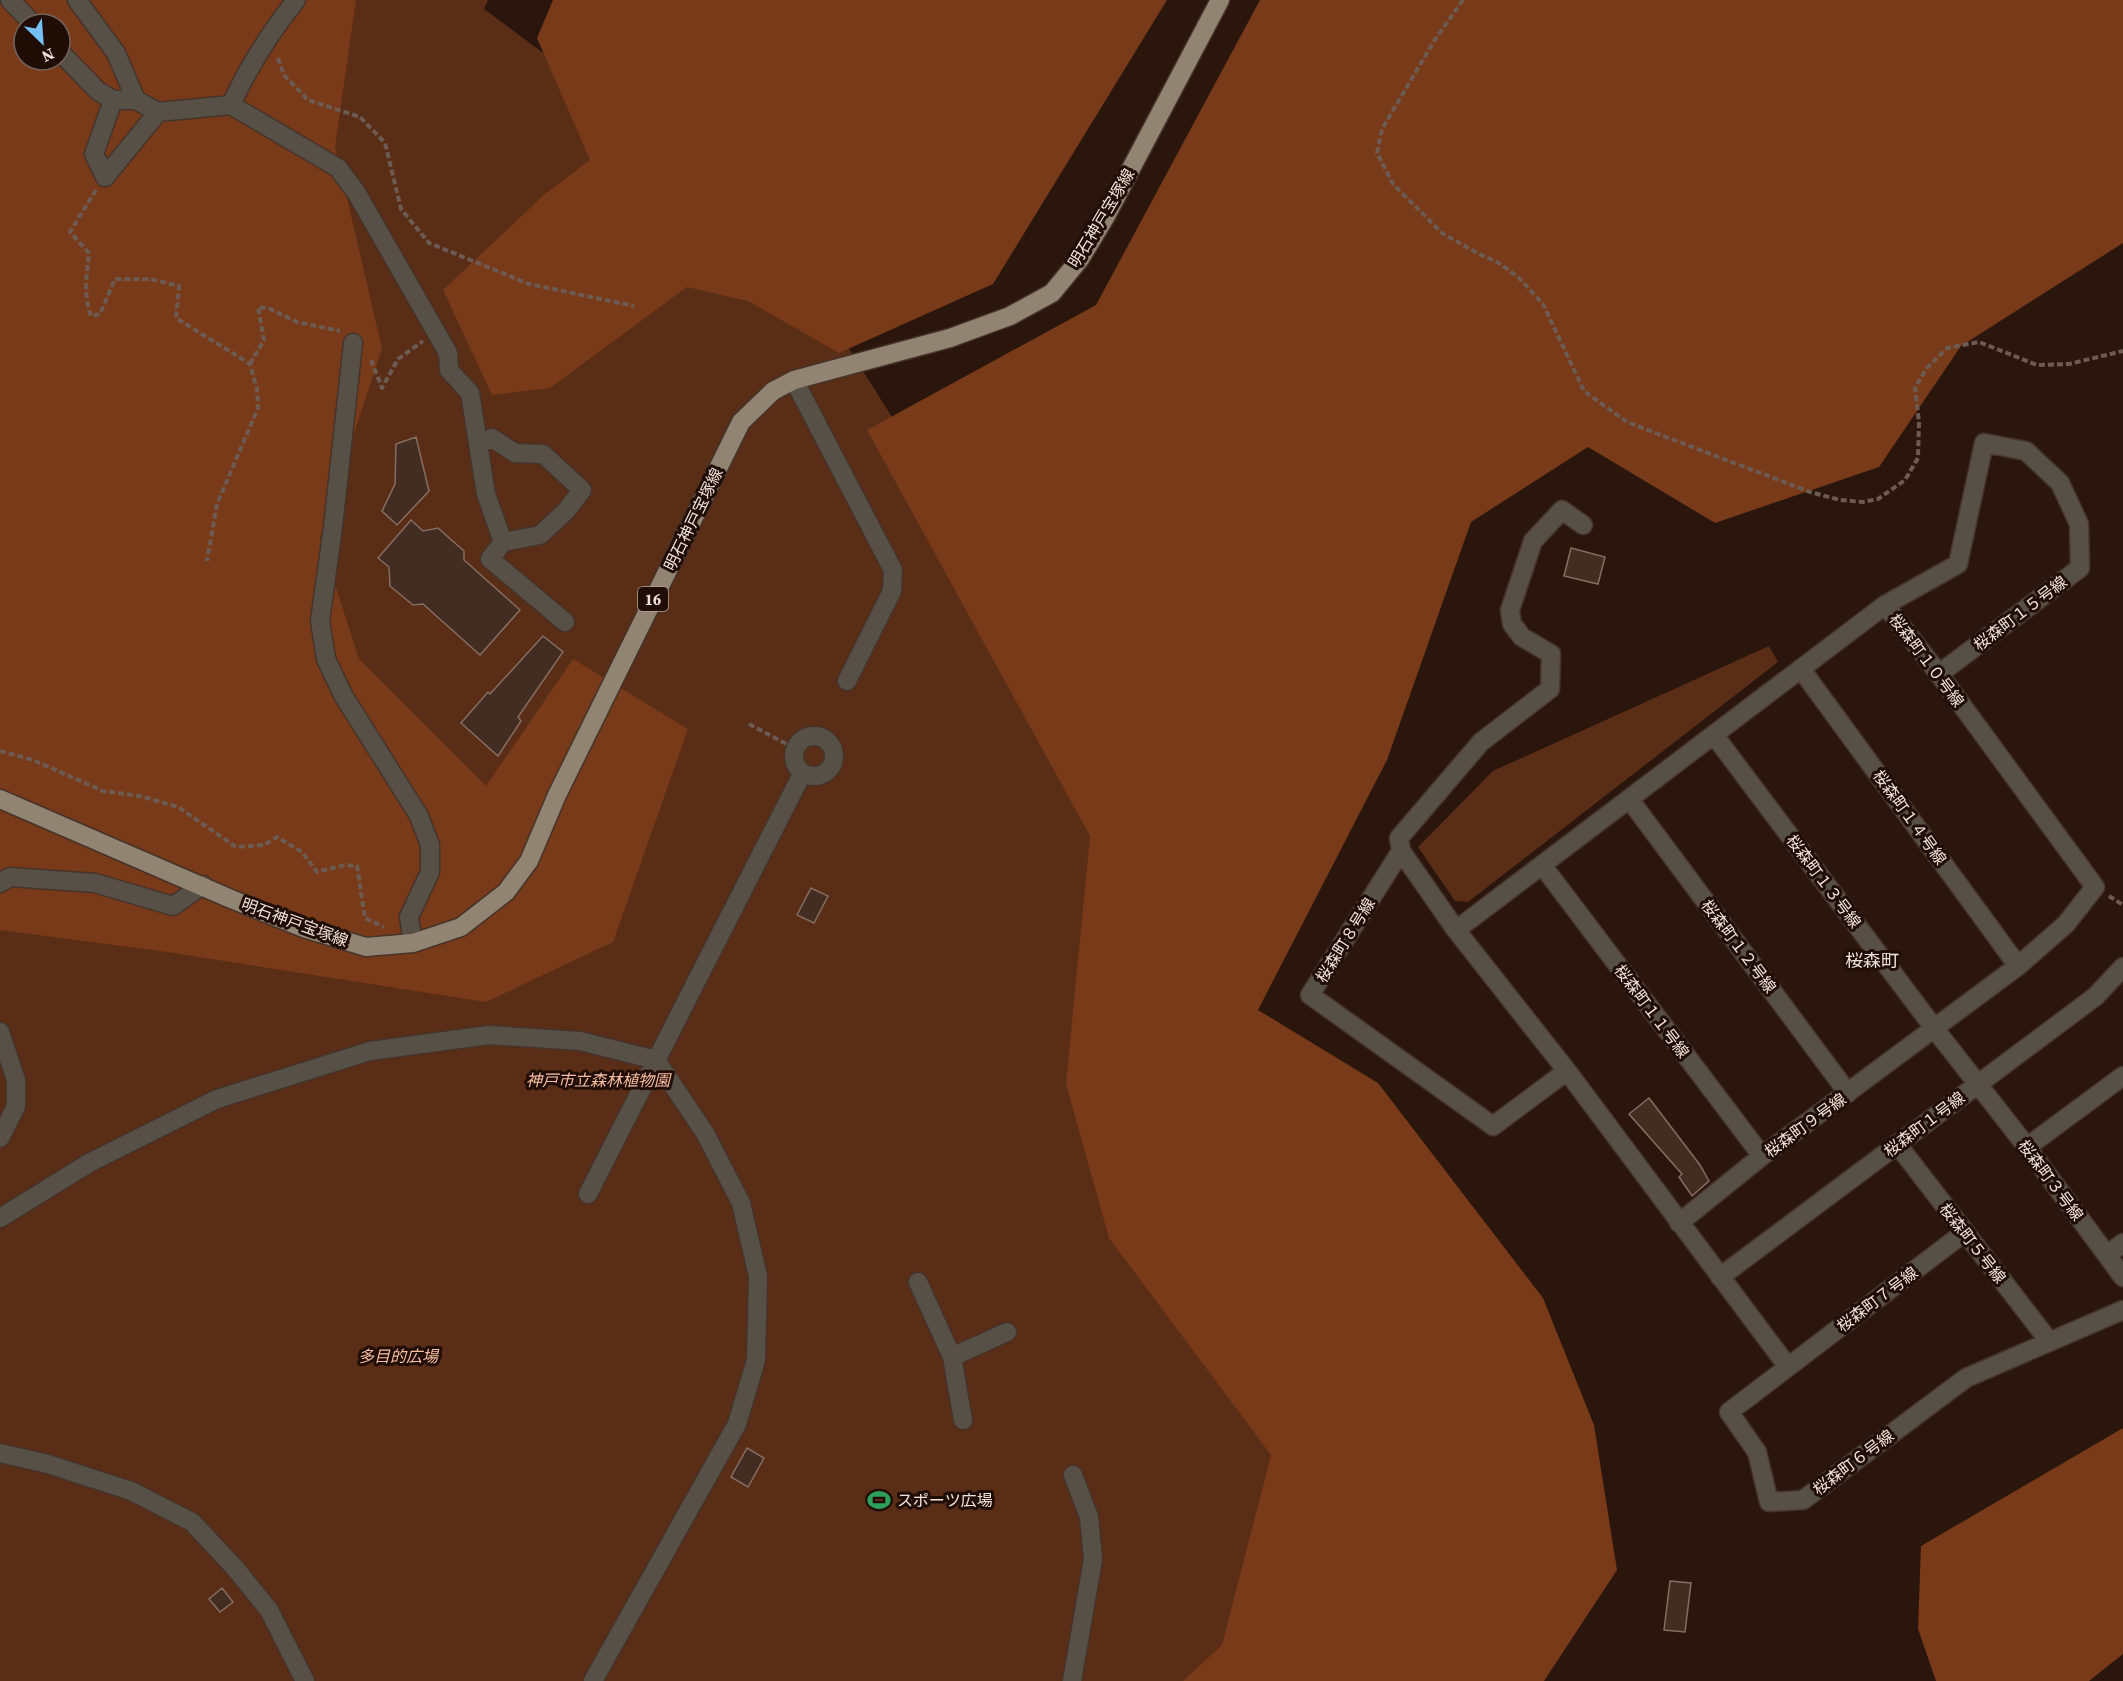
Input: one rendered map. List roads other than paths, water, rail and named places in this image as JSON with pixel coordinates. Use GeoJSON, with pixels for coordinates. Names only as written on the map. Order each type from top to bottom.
{"type":"FeatureCollection","features":[{"type":"Feature","properties":{"kind":"main road","name":"明石神戸宝塚線"},"geometry":{"type":"LineString","coordinates":[[0,799],[306,929],[366,947],[413,943],[461,927],[506,892],[529,861],[557,795],[741,422],[773,391],[794,380],[951,338],[1010,316],[1052,293],[1080,259],[1106,216],[1221,0]]}},
{"type":"Feature","properties":{"kind":"street"},"geometry":{"type":"LineString","coordinates":[[10,0],[22,12]]}},
{"type":"Feature","properties":{"kind":"street"},"geometry":{"type":"LineString","coordinates":[[76,0],[116,53],[136,100]]}},
{"type":"Feature","properties":{"kind":"street"},"geometry":{"type":"LineString","coordinates":[[231,105],[244,75],[269,35],[296,0]]}},
{"type":"Feature","properties":{"kind":"street"},"geometry":{"type":"LineString","coordinates":[[72,64],[98,91],[113,100],[136,100],[158,112],[231,105],[338,168],[356,192],[448,353],[449,370],[470,393],[486,494],[503,542]]}},
{"type":"Feature","properties":{"kind":"street"},"geometry":{"type":"LineString","coordinates":[[113,100],[94,154],[105,177],[158,112]]}},
{"type":"Feature","properties":{"kind":"street"},"geometry":{"type":"LineString","coordinates":[[353,343],[333,527],[320,621],[326,659],[343,695],[420,816],[430,845],[430,872],[410,917],[413,943]]}},
{"type":"Feature","properties":{"kind":"street"},"geometry":{"type":"LineString","coordinates":[[794,380],[893,570],[892,591],[847,681]]}},
{"type":"Feature","properties":{"kind":"street"},"geometry":{"type":"LineString","coordinates":[[478,444],[492,438],[515,453],[543,454],[582,490],[566,512],[540,535],[503,542],[490,558],[565,622]]}},
{"type":"Feature","properties":{"kind":"street","name":"桜森町１５号線"},"geometry":{"type":"LineString","coordinates":[[1885,605],[1958,564],[1984,443],[2026,451],[2060,483],[2079,524],[2080,568],[1939,674]]}},
{"type":"Feature","properties":{"kind":"street"},"geometry":{"type":"LineString","coordinates":[[1583,525],[1562,510],[1533,542],[1510,610],[1512,624],[1522,637],[1551,654],[1550,689],[1481,742],[1399,838],[1401,851],[1456,930],[1567,1071],[1788,1367]]}},
{"type":"Feature","properties":{"kind":"street","name":"桜森町１０号線"},"geometry":{"type":"LineString","coordinates":[[1456,930],[1885,605],[1939,674],[2095,887],[2067,924],[2018,966],[1934,1028]]}},
{"type":"Feature","properties":{"kind":"street","name":"桜森町１４号線"},"geometry":{"type":"LineString","coordinates":[[1801,669],[2018,966]]}},
{"type":"Feature","properties":{"kind":"street"},"geometry":{"type":"LineString","coordinates":[[815,735],[826,740],[834,750],[833,763],[826,773],[814,777],[802,774],[793,762],[794,748],[802,739],[815,735]]}},
{"type":"Feature","properties":{"kind":"street","name":"桜森町１３号線"},"geometry":{"type":"LineString","coordinates":[[1714,735],[1978,1084]]}},
{"type":"Feature","properties":{"kind":"street"},"geometry":{"type":"LineString","coordinates":[[588,1194],[802,774]]}},
{"type":"Feature","properties":{"kind":"street","name":"桜森町１２号線"},"geometry":{"type":"LineString","coordinates":[[1630,800],[1848,1093]]}},
{"type":"Feature","properties":{"kind":"street","name":"桜森町８号線"},"geometry":{"type":"LineString","coordinates":[[1401,851],[1310,995],[1493,1126],[1567,1071]]}},
{"type":"Feature","properties":{"kind":"street","name":"桜森町１１号線"},"geometry":{"type":"LineString","coordinates":[[1542,865],[1762,1156]]}},
{"type":"Feature","properties":{"kind":"street"},"geometry":{"type":"LineString","coordinates":[[0,883],[10,877],[95,884],[173,906],[203,885]]}},
{"type":"Feature","properties":{"kind":"street","name":"桜森町１号線"},"geometry":{"type":"LineString","coordinates":[[1720,1277],[2096,996],[2123,967]]}},
{"type":"Feature","properties":{"kind":"street","name":"桜森町９号線"},"geometry":{"type":"LineString","coordinates":[[1679,1223],[1762,1156],[1934,1028]]}},
{"type":"Feature","properties":{"kind":"street"},"geometry":{"type":"LineString","coordinates":[[0,1032],[16,1080],[16,1106],[0,1138]]}},
{"type":"Feature","properties":{"kind":"street"},"geometry":{"type":"LineString","coordinates":[[0,1218],[89,1163],[217,1099],[370,1051],[489,1035],[580,1041],[656,1060],[705,1133],[741,1203],[758,1276],[756,1360],[737,1424],[593,1681]]}},
{"type":"Feature","properties":{"kind":"street"},"geometry":{"type":"LineString","coordinates":[[2028,1147],[2123,1076]]}},
{"type":"Feature","properties":{"kind":"street","name":"桜森町３号線"},"geometry":{"type":"LineString","coordinates":[[1978,1084],[2028,1147],[2123,1277]]}},
{"type":"Feature","properties":{"kind":"street","name":"桜森町５号線"},"geometry":{"type":"LineString","coordinates":[[1897,1144],[2049,1341]]}},
{"type":"Feature","properties":{"kind":"street","name":"桜森町７号線"},"geometry":{"type":"LineString","coordinates":[[1788,1367],[1965,1232]]}},
{"type":"Feature","properties":{"kind":"street"},"geometry":{"type":"LineString","coordinates":[[2107,1255],[2123,1243]]}},
{"type":"Feature","properties":{"kind":"street"},"geometry":{"type":"LineString","coordinates":[[918,1282],[952,1357],[963,1420]]}},
{"type":"Feature","properties":{"kind":"street","name":"桜森町６号線"},"geometry":{"type":"LineString","coordinates":[[1788,1367],[1729,1412],[1757,1452],[1769,1502],[1803,1500],[1966,1378],[2123,1310]]}},
{"type":"Feature","properties":{"kind":"street"},"geometry":{"type":"LineString","coordinates":[[952,1357],[1007,1332]]}},
{"type":"Feature","properties":{"kind":"street"},"geometry":{"type":"LineString","coordinates":[[0,1453],[48,1464],[131,1491],[192,1522],[235,1568],[269,1610],[305,1681]]}},
{"type":"Feature","properties":{"kind":"street"},"geometry":{"type":"LineString","coordinates":[[1072,1681],[1093,1559],[1089,1517],[1073,1475]]}},
{"type":"Feature","properties":{"kind":"place","name":"スポーツ広場"},"geometry":{"type":"Point","coordinates":[879,1500]}},
{"type":"Feature","properties":{"kind":"district","name":"桜森町"},"geometry":{"type":"Point","coordinates":[1872,960]}},
{"type":"Feature","properties":{"kind":"park label","name":"神戸市立森林植物園"},"geometry":{"type":"Point","coordinates":[598,1080]}},
{"type":"Feature","properties":{"kind":"park label","name":"多目的広場"},"geometry":{"type":"Point","coordinates":[398,1356]}}]}
